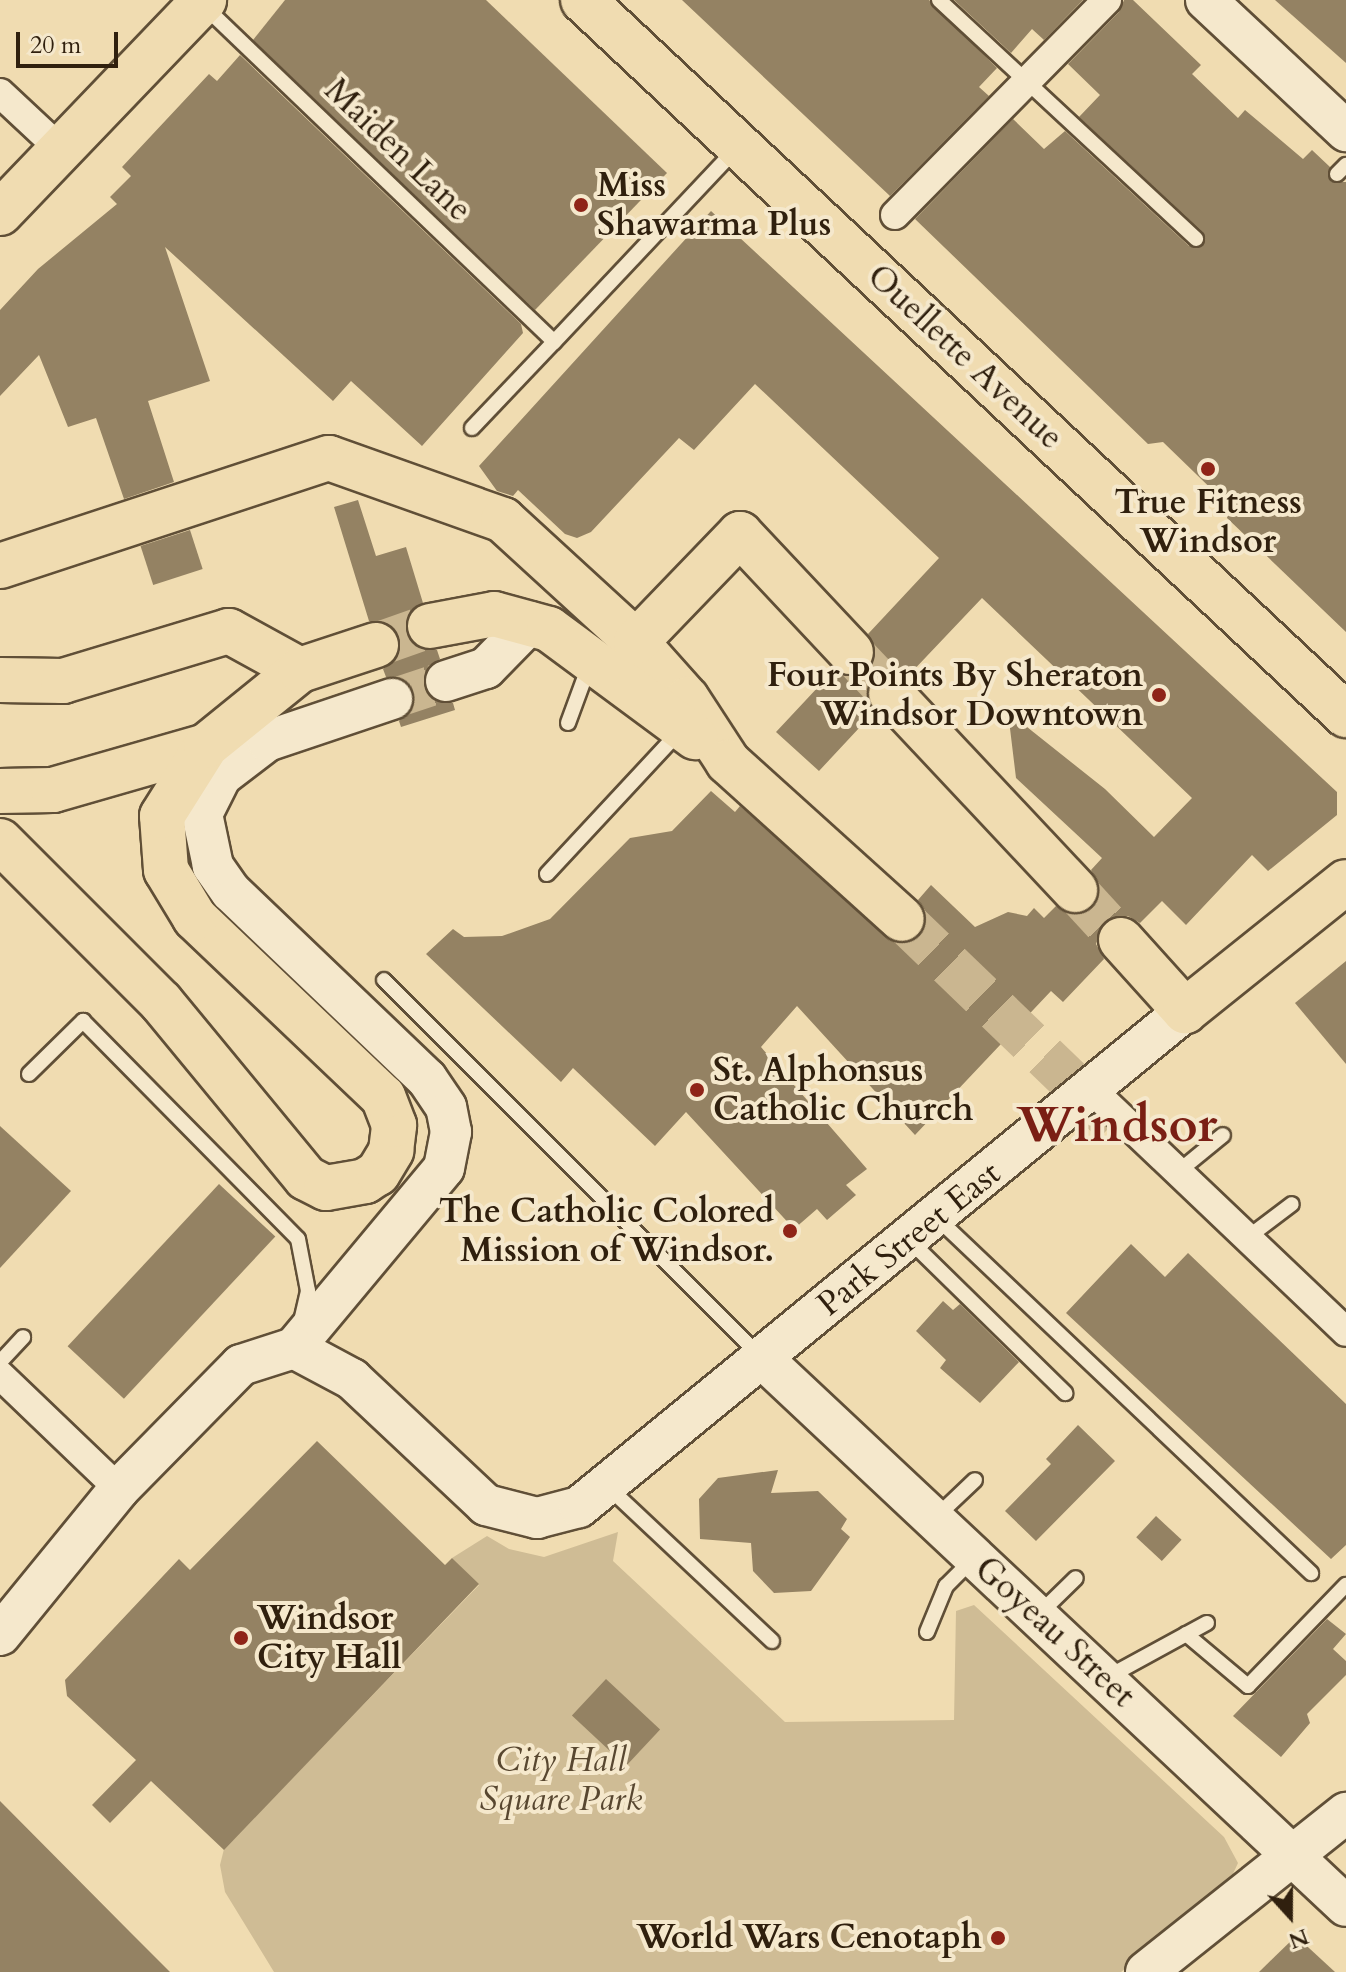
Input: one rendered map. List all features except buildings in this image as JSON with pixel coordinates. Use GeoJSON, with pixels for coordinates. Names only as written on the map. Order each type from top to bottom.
{"type":"FeatureCollection","features":[{"type":"Feature","properties":{"kind":"main road","name":"Ouellette Avenue"},"geometry":{"type":"LineString","coordinates":[[583,0],[1346,715]]}},
{"type":"Feature","properties":{"kind":"main road"},"geometry":{"type":"LineString","coordinates":[[0,213],[202,1]]}},
{"type":"Feature","properties":{"kind":"main road"},"geometry":{"type":"LineString","coordinates":[[0,566],[329,458],[503,520],[636,642],[687,699],[728,762]]}},
{"type":"Feature","properties":{"kind":"main road"},"geometry":{"type":"LineString","coordinates":[[636,642],[740,534],[851,652]]}},
{"type":"Feature","properties":{"kind":"main road"},"geometry":{"type":"LineString","coordinates":[[430,626],[475,614],[531,622],[592,658],[728,762],[902,919]]}},
{"type":"Feature","properties":{"kind":"main road"},"geometry":{"type":"LineString","coordinates":[[0,680],[63,681],[229,631],[300,670]]}},
{"type":"Feature","properties":{"kind":"main road"},"geometry":{"type":"LineString","coordinates":[[0,841],[161,1002],[306,1178],[326,1188],[365,1181],[378,1173],[391,1151],[394,1125],[383,1097],[195,918],[166,870],[162,816],[206,746],[300,670],[376,645]]}},
{"type":"Feature","properties":{"kind":"main road"},"geometry":{"type":"LineString","coordinates":[[891,694],[1075,890]]}},
{"type":"Feature","properties":{"kind":"main road"},"geometry":{"type":"LineString","coordinates":[[0,791],[53,790],[206,746]]}},
{"type":"Feature","properties":{"kind":"main road","name":"Park Street East"},"geometry":{"type":"LineString","coordinates":[[1185,1011],[1346,882]]}},
{"type":"Feature","properties":{"kind":"main road"},"geometry":{"type":"LineString","coordinates":[[1121,940],[1185,1011]]}},
{"type":"Feature","properties":{"kind":"street"},"geometry":{"type":"LineString","coordinates":[[895,215],[1107,0]]}},
{"type":"Feature","properties":{"kind":"street"},"geometry":{"type":"LineString","coordinates":[[1206,0],[1346,131]]}},
{"type":"Feature","properties":{"kind":"street"},"geometry":{"type":"LineString","coordinates":[[0,93],[60,149]]}},
{"type":"Feature","properties":{"kind":"street"},"geometry":{"type":"LineString","coordinates":[[446,681],[486,668],[531,622]]}},
{"type":"Feature","properties":{"kind":"street"},"geometry":{"type":"LineString","coordinates":[[0,1635],[119,1489],[241,1365],[294,1348],[444,1168],[451,1132],[446,1107],[427,1079],[231,892],[213,866],[202,814],[221,776],[267,741],[392,699]]}},
{"type":"Feature","properties":{"kind":"street","name":"Park Street East"},"geometry":{"type":"LineString","coordinates":[[294,1348],[352,1379],[486,1505],[537,1518],[579,1507],[608,1487],[1185,1011]]}},
{"type":"Feature","properties":{"kind":"street"},"geometry":{"type":"LineString","coordinates":[[1091,1089],[1346,1332]]}},
{"type":"Feature","properties":{"kind":"street","name":"Goyeau Street"},"geometry":{"type":"LineString","coordinates":[[763,1359],[1346,1906]]}},
{"type":"Feature","properties":{"kind":"street"},"geometry":{"type":"LineString","coordinates":[[0,1375],[119,1489]]}},
{"type":"Feature","properties":{"kind":"street"},"geometry":{"type":"LineString","coordinates":[[1146,1972],[1346,1813]]}},
{"type":"Feature","properties":{"kind":"lane"},"geometry":{"type":"LineString","coordinates":[[939,0],[1196,239]]}},
{"type":"Feature","properties":{"kind":"lane","name":"Maiden Lane"},"geometry":{"type":"LineString","coordinates":[[202,1],[554,342]]}},
{"type":"Feature","properties":{"kind":"lane"},"geometry":{"type":"LineString","coordinates":[[472,428],[739,146]]}},
{"type":"Feature","properties":{"kind":"lane"},"geometry":{"type":"LineString","coordinates":[[568,723],[592,658]]}},
{"type":"Feature","properties":{"kind":"lane"},"geometry":{"type":"LineString","coordinates":[[547,874],[683,728]]}},
{"type":"Feature","properties":{"kind":"lane"},"geometry":{"type":"LineString","coordinates":[[384,980],[763,1359]]}},
{"type":"Feature","properties":{"kind":"lane"},"geometry":{"type":"LineString","coordinates":[[29,1074],[83,1021],[298,1239],[308,1291],[294,1348]]}},
{"type":"Feature","properties":{"kind":"lane"},"geometry":{"type":"LineString","coordinates":[[1178,1172],[1223,1135]]}},
{"type":"Feature","properties":{"kind":"lane"},"geometry":{"type":"LineString","coordinates":[[1247,1238],[1292,1204]]}},
{"type":"Feature","properties":{"kind":"lane"},"geometry":{"type":"LineString","coordinates":[[923,1228],[1065,1393]]}},
{"type":"Feature","properties":{"kind":"lane"},"geometry":{"type":"LineString","coordinates":[[923,1228],[1311,1573]]}},
{"type":"Feature","properties":{"kind":"lane"},"geometry":{"type":"LineString","coordinates":[[0,1362],[23,1337]]}},
{"type":"Feature","properties":{"kind":"lane"},"geometry":{"type":"LineString","coordinates":[[934,1519],[975,1480]]}},
{"type":"Feature","properties":{"kind":"lane"},"geometry":{"type":"LineString","coordinates":[[608,1487],[772,1641]]}},
{"type":"Feature","properties":{"kind":"lane"},"geometry":{"type":"LineString","coordinates":[[927,1632],[946,1586],[975,1557]]}},
{"type":"Feature","properties":{"kind":"lane"},"geometry":{"type":"LineString","coordinates":[[1037,1616],[1076,1578]]}},
{"type":"Feature","properties":{"kind":"lane"},"geometry":{"type":"LineString","coordinates":[[1186,1634],[1248,1686],[1346,1585]]}},
{"type":"Feature","properties":{"kind":"lane"},"geometry":{"type":"LineString","coordinates":[[1104,1679],[1207,1623]]}},
{"type":"Feature","properties":{"kind":"green space","name":"City Hall Square Park"},"geometry":{"type":"Polygon","coordinates":[[[618,1532],[613,1561],[785,1722],[954,1720],[956,1611],[974,1605],[1224,1837],[1238,1863],[1226,1889],[1121,1972],[274,1972],[225,1892],[220,1865],[224,1849],[479,1585],[452,1558],[487,1536],[509,1549],[544,1557],[618,1532]]]}},
{"type":"Feature","properties":{"kind":"tunnel"},"geometry":{"type":"LineString","coordinates":[[376,645],[430,626]]}},
{"type":"Feature","properties":{"kind":"tunnel"},"geometry":{"type":"LineString","coordinates":[[851,652],[891,694]]}},
{"type":"Feature","properties":{"kind":"tunnel"},"geometry":{"type":"LineString","coordinates":[[392,699],[446,681]]}},
{"type":"Feature","properties":{"kind":"tunnel"},"geometry":{"type":"LineString","coordinates":[[1075,890],[1121,940]]}},
{"type":"Feature","properties":{"kind":"tunnel"},"geometry":{"type":"LineString","coordinates":[[902,919],[1114,1123]]}},
{"type":"Feature","properties":{"kind":"place","name":"Miss Shawarma Plus"},"geometry":{"type":"Point","coordinates":[581,205]}},
{"type":"Feature","properties":{"kind":"place","name":"True Fitness Windsor"},"geometry":{"type":"Point","coordinates":[1208,469]}},
{"type":"Feature","properties":{"kind":"place","name":"Four Points By Sheraton Windsor Downtown"},"geometry":{"type":"Point","coordinates":[1159,695]}},
{"type":"Feature","properties":{"kind":"place","name":"St. Alphonsus Catholic Church"},"geometry":{"type":"Point","coordinates":[697,1090]}},
{"type":"Feature","properties":{"kind":"place","name":"The Catholic Colored Mission of Windsor."},"geometry":{"type":"Point","coordinates":[790,1231]}},
{"type":"Feature","properties":{"kind":"place","name":"Windsor City Hall"},"geometry":{"type":"Point","coordinates":[241,1638]}},
{"type":"Feature","properties":{"kind":"place","name":"World Wars Cenotaph"},"geometry":{"type":"Point","coordinates":[998,1938]}},
{"type":"Feature","properties":{"kind":"district","name":"Windsor"},"geometry":{"type":"Point","coordinates":[1117,1126]}}]}
